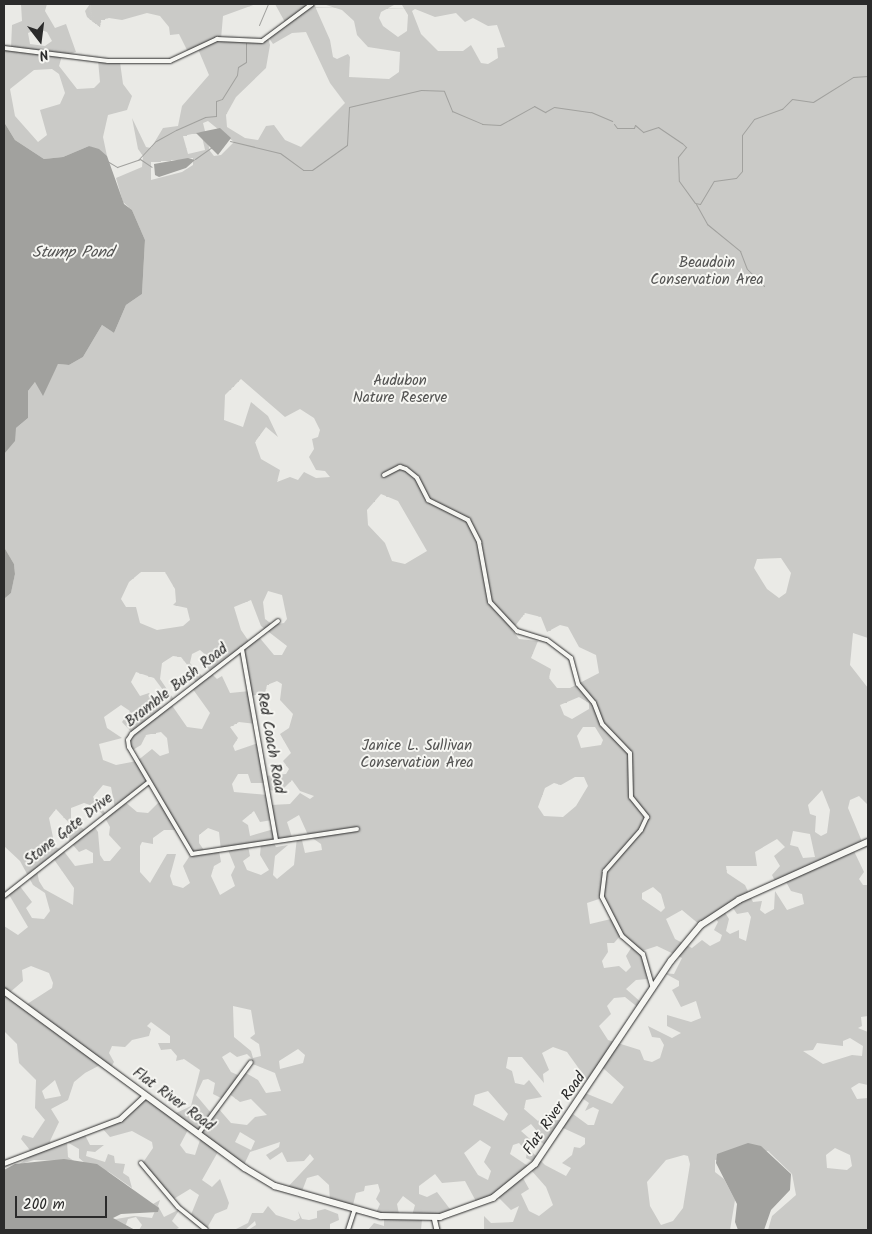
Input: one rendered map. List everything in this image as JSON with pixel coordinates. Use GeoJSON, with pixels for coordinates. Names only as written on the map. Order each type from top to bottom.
{"type":"FeatureCollection","features":[{"type":"Feature","properties":{"kind":"main road","name":"Flat River Road"},"geometry":{"type":"LineString","coordinates":[[4,991],[145,1096],[275,1186],[355,1210],[396,1218],[434,1217],[493,1198],[536,1164],[692,934],[718,912],[868,842]]}},
{"type":"Feature","properties":{"kind":"street"},"geometry":{"type":"LineString","coordinates":[[4,48],[108,61],[170,61],[217,39],[262,41],[312,4]]}},
{"type":"Feature","properties":{"kind":"street"},"geometry":{"type":"LineString","coordinates":[[384,475],[400,468],[406,469],[420,482],[428,500],[468,520],[479,542],[490,602],[517,631],[547,640],[572,658],[578,684],[594,703],[602,724],[630,753],[632,799],[647,817],[641,830],[605,872],[602,897],[622,936],[643,954],[653,989]]}},
{"type":"Feature","properties":{"kind":"street","name":"Bramble Bush Road"},"geometry":{"type":"LineString","coordinates":[[278,621],[128,738],[149,782],[192,854],[316,833],[357,829]]}},
{"type":"Feature","properties":{"kind":"street","name":"Red Coach Road"},"geometry":{"type":"LineString","coordinates":[[242,649],[276,840]]}},
{"type":"Feature","properties":{"kind":"street","name":"Stone Gate Drive"},"geometry":{"type":"LineString","coordinates":[[4,896],[149,782]]}},
{"type":"Feature","properties":{"kind":"street"},"geometry":{"type":"LineString","coordinates":[[198,1134],[251,1062]]}},
{"type":"Feature","properties":{"kind":"street"},"geometry":{"type":"LineString","coordinates":[[4,1163],[120,1120],[145,1096]]}},
{"type":"Feature","properties":{"kind":"street"},"geometry":{"type":"LineString","coordinates":[[141,1164],[178,1207],[206,1230]]}},
{"type":"Feature","properties":{"kind":"street"},"geometry":{"type":"LineString","coordinates":[[348,1230],[355,1210]]}},
{"type":"Feature","properties":{"kind":"street"},"geometry":{"type":"LineString","coordinates":[[434,1217],[437,1230]]}},
{"type":"Feature","properties":{"kind":"green space"},"geometry":{"type":"Polygon","coordinates":[[[21,4],[47,4],[45,11],[55,28],[66,24],[76,52],[62,56],[59,66],[77,89],[94,88],[100,82],[98,60],[120,62],[123,84],[132,96],[127,110],[108,115],[103,137],[107,156],[89,146],[63,157],[44,159],[15,140],[4,122],[4,48],[11,48],[12,25],[22,21],[21,4]],[[38,29],[28,33],[30,44],[45,46],[52,41],[47,32],[38,29]],[[52,69],[34,70],[10,89],[15,116],[38,142],[47,135],[40,110],[60,104],[65,93],[59,74],[52,69]]]}},
{"type":"Feature","properties":{"kind":"green space"},"geometry":{"type":"Polygon","coordinates":[[[90,4],[256,4],[223,16],[221,39],[258,43],[268,38],[270,45],[266,68],[236,97],[226,115],[227,127],[245,138],[258,140],[266,126],[274,125],[285,140],[301,147],[345,103],[330,83],[306,32],[292,33],[273,44],[269,38],[286,24],[275,4],[314,4],[330,40],[333,57],[337,59],[348,54],[350,57],[349,77],[389,79],[399,72],[400,52],[368,47],[357,35],[354,21],[342,10],[323,4],[868,4],[868,638],[853,633],[850,665],[868,688],[868,805],[859,796],[850,800],[848,808],[863,844],[853,849],[864,872],[859,879],[863,885],[868,885],[868,1016],[861,1017],[862,1026],[858,1028],[868,1032],[868,1085],[859,1083],[851,1088],[857,1099],[868,1098],[868,1230],[768,1230],[772,1216],[796,1195],[792,1174],[768,1151],[715,1160],[715,1172],[724,1179],[735,1200],[730,1230],[484,1230],[484,1216],[491,1223],[513,1222],[519,1206],[511,1210],[497,1196],[478,1205],[465,1181],[442,1183],[435,1174],[419,1186],[419,1194],[427,1197],[437,1192],[453,1213],[422,1219],[421,1230],[368,1230],[374,1223],[384,1226],[384,1217],[375,1215],[380,1204],[376,1199],[380,1191],[378,1184],[365,1186],[364,1191],[356,1193],[352,1209],[330,1202],[329,1185],[318,1175],[307,1178],[301,1194],[286,1189],[314,1159],[310,1154],[304,1161],[287,1162],[282,1152],[270,1160],[266,1155],[279,1147],[280,1142],[250,1152],[243,1167],[219,1150],[202,1180],[212,1187],[220,1179],[229,1203],[227,1209],[215,1214],[206,1230],[202,1230],[190,1217],[199,1195],[190,1189],[172,1200],[142,1164],[153,1148],[152,1142],[132,1131],[110,1137],[102,1128],[120,1120],[145,1096],[172,1115],[191,1106],[200,1070],[184,1059],[176,1061],[177,1056],[171,1049],[161,1050],[158,1043],[170,1043],[170,1036],[151,1022],[147,1026],[151,1029],[149,1036],[132,1040],[125,1047],[112,1046],[109,1053],[114,1062],[110,1069],[102,1064],[85,1073],[74,1082],[68,1100],[51,1109],[59,1122],[50,1141],[52,1146],[85,1135],[90,1145],[104,1145],[95,1152],[87,1151],[86,1156],[105,1162],[108,1154],[114,1156],[115,1163],[125,1164],[123,1173],[129,1177],[132,1188],[109,1172],[85,1163],[79,1158],[79,1149],[67,1142],[68,1157],[74,1161],[34,1160],[18,1165],[33,1154],[21,1139],[23,1135],[33,1138],[45,1120],[35,1108],[36,1080],[19,1063],[17,1044],[4,1031],[4,926],[18,935],[28,927],[8,893],[19,885],[32,902],[26,908],[32,918],[44,919],[50,911],[45,893],[33,885],[20,861],[4,846],[4,599],[11,593],[15,574],[14,564],[4,547],[4,454],[16,428],[28,418],[28,391],[35,382],[48,381],[58,364],[69,365],[83,357],[102,325],[114,333],[126,305],[142,294],[145,240],[132,210],[123,202],[116,178],[142,167],[143,156],[138,149],[132,118],[146,147],[151,148],[163,128],[178,126],[182,106],[209,75],[198,49],[189,54],[179,34],[170,35],[169,27],[160,16],[147,13],[122,20],[109,18],[101,20],[100,27],[87,17],[85,11],[90,4]],[[394,5],[381,12],[379,18],[383,26],[398,37],[407,31],[408,15],[402,5],[394,5]],[[415,9],[412,11],[421,34],[438,51],[463,51],[471,45],[481,63],[488,64],[498,58],[497,48],[505,47],[497,25],[488,26],[473,18],[465,22],[456,13],[435,17],[415,9]],[[208,121],[203,123],[210,151],[214,156],[221,155],[234,142],[208,121]],[[201,132],[183,136],[188,154],[205,150],[201,132]],[[193,158],[151,162],[151,180],[182,172],[193,165],[193,158]],[[241,379],[225,395],[224,420],[243,427],[251,402],[268,416],[278,437],[266,427],[255,442],[261,459],[280,470],[277,482],[290,477],[298,480],[304,472],[316,478],[330,477],[325,471],[316,470],[309,457],[314,449],[312,439],[318,437],[320,430],[314,418],[300,409],[285,417],[241,379]],[[381,494],[367,510],[368,525],[385,543],[392,561],[405,564],[427,551],[398,501],[381,494]],[[781,558],[757,559],[754,568],[767,589],[779,598],[786,593],[791,573],[781,558]],[[141,572],[129,582],[121,599],[126,607],[136,607],[140,623],[157,630],[183,626],[190,620],[187,608],[173,605],[176,602],[175,589],[165,572],[141,572]],[[268,591],[263,602],[265,619],[273,625],[284,623],[287,619],[282,595],[268,591]],[[251,600],[234,607],[241,630],[250,643],[259,637],[274,655],[282,655],[287,646],[261,626],[251,600]],[[525,613],[512,630],[519,639],[538,641],[531,658],[551,669],[549,678],[557,688],[570,688],[599,673],[596,655],[579,647],[568,627],[560,625],[547,632],[541,617],[525,613]],[[200,650],[192,654],[190,663],[204,678],[211,673],[217,679],[222,676],[230,693],[250,691],[242,651],[211,672],[205,665],[208,657],[200,650]],[[173,656],[162,663],[160,679],[175,701],[172,702],[154,678],[136,672],[131,682],[140,696],[149,693],[162,709],[171,704],[187,727],[202,729],[210,713],[192,688],[196,684],[189,667],[181,657],[173,656]],[[277,681],[267,685],[265,693],[251,696],[256,724],[239,722],[230,727],[238,738],[233,746],[235,751],[258,743],[265,776],[286,774],[289,769],[283,761],[291,753],[280,734],[289,728],[293,714],[280,700],[282,684],[277,681]],[[579,697],[560,705],[564,715],[572,719],[589,709],[589,703],[579,697]],[[121,705],[104,717],[107,728],[122,738],[99,744],[103,760],[116,765],[137,761],[152,749],[160,756],[169,753],[167,738],[161,732],[146,735],[141,745],[131,751],[128,741],[133,734],[122,722],[130,711],[121,705]],[[583,727],[577,736],[581,748],[601,745],[603,740],[595,727],[583,727]],[[238,774],[232,784],[234,792],[268,795],[270,805],[290,804],[300,793],[310,799],[314,796],[300,791],[292,780],[281,791],[268,790],[266,783],[251,783],[248,774],[238,774]],[[575,777],[561,785],[554,783],[545,788],[538,807],[544,816],[563,817],[576,806],[588,786],[584,777],[575,777]],[[149,783],[124,801],[137,812],[148,813],[159,802],[149,783]],[[103,785],[93,797],[106,814],[115,808],[111,787],[103,785]],[[822,790],[808,805],[810,814],[816,816],[815,832],[821,836],[827,833],[830,810],[822,790]],[[84,803],[71,808],[71,819],[86,831],[94,826],[98,832],[100,855],[104,861],[110,861],[121,848],[109,835],[110,827],[104,816],[96,807],[84,803]],[[56,809],[49,818],[55,847],[63,850],[75,866],[93,863],[93,853],[86,849],[79,852],[66,837],[70,824],[56,809]],[[254,811],[242,821],[248,825],[250,836],[274,829],[272,820],[260,822],[254,811]],[[299,815],[287,822],[292,837],[273,841],[276,847],[288,845],[275,856],[273,875],[277,879],[294,865],[297,837],[301,836],[305,853],[322,850],[321,844],[308,835],[299,815]],[[208,828],[199,835],[199,843],[206,853],[219,851],[221,862],[214,866],[211,876],[220,895],[235,886],[231,875],[235,867],[228,850],[221,851],[219,832],[208,828]],[[164,830],[153,838],[153,844],[142,842],[140,846],[140,872],[150,883],[167,854],[176,854],[170,876],[173,885],[183,888],[190,883],[183,866],[191,854],[175,830],[164,830]],[[793,831],[790,845],[798,847],[803,858],[815,857],[810,834],[793,831]],[[777,839],[755,852],[757,866],[726,866],[727,873],[745,885],[753,902],[762,901],[760,910],[765,914],[774,909],[775,891],[787,910],[804,904],[802,894],[791,891],[785,880],[776,883],[772,875],[780,866],[774,856],[785,847],[777,839]],[[261,844],[248,846],[250,856],[243,861],[247,870],[261,875],[269,870],[260,855],[261,844]],[[53,858],[37,871],[39,881],[44,889],[73,905],[74,888],[53,858]],[[653,887],[642,893],[642,899],[661,912],[665,908],[661,894],[653,887]],[[602,898],[587,903],[590,924],[611,919],[602,898]],[[731,905],[723,909],[729,919],[726,931],[730,934],[739,930],[739,938],[746,941],[751,917],[748,912],[737,914],[731,905]],[[682,910],[666,919],[675,939],[692,948],[702,940],[710,946],[720,941],[722,935],[714,930],[718,922],[714,916],[700,925],[682,910]],[[621,935],[614,943],[607,943],[608,952],[602,961],[604,968],[619,966],[626,972],[631,967],[626,956],[633,945],[621,935]],[[657,946],[642,951],[647,979],[636,980],[626,989],[643,1004],[640,1009],[625,997],[614,998],[607,1006],[611,1014],[599,1026],[608,1040],[640,1050],[644,1060],[652,1062],[660,1058],[664,1045],[660,1038],[652,1037],[648,1026],[672,1038],[681,1033],[667,1026],[667,1015],[691,1022],[701,1018],[696,1001],[681,1007],[672,990],[679,986],[679,981],[664,973],[674,974],[682,958],[657,946]],[[31,966],[22,970],[23,981],[8,994],[24,1006],[52,988],[53,983],[49,973],[31,966]],[[233,1006],[234,1037],[251,1051],[253,1058],[261,1056],[259,1044],[250,1038],[255,1034],[251,1010],[233,1006]],[[850,1038],[843,1041],[843,1046],[817,1043],[813,1050],[803,1051],[823,1064],[852,1055],[862,1056],[863,1046],[850,1038]],[[553,1047],[542,1053],[549,1070],[543,1074],[544,1083],[522,1057],[508,1057],[506,1068],[512,1071],[515,1083],[524,1085],[529,1080],[542,1097],[526,1100],[524,1109],[538,1121],[550,1113],[565,1124],[573,1114],[588,1125],[594,1125],[599,1110],[593,1107],[585,1111],[589,1103],[582,1098],[585,1093],[612,1104],[624,1087],[603,1068],[590,1084],[567,1052],[553,1047]],[[298,1049],[279,1061],[280,1069],[303,1063],[305,1055],[298,1049]],[[230,1052],[222,1057],[231,1072],[240,1076],[244,1072],[258,1080],[266,1093],[281,1091],[275,1073],[250,1063],[252,1059],[247,1054],[237,1057],[230,1052]],[[208,1079],[203,1080],[196,1095],[212,1114],[218,1108],[231,1123],[247,1125],[255,1117],[267,1115],[251,1099],[240,1102],[228,1093],[223,1099],[213,1094],[215,1083],[208,1079]],[[55,1080],[42,1091],[45,1099],[61,1096],[55,1080]],[[488,1091],[475,1095],[473,1105],[504,1121],[508,1114],[488,1091]],[[531,1124],[521,1131],[530,1139],[526,1146],[545,1165],[566,1176],[571,1168],[562,1163],[572,1155],[574,1147],[580,1148],[585,1144],[585,1138],[563,1128],[549,1148],[534,1137],[536,1130],[531,1124]],[[189,1128],[180,1145],[186,1153],[195,1155],[201,1137],[189,1128]],[[240,1132],[235,1142],[251,1150],[255,1141],[240,1132]],[[480,1140],[464,1153],[478,1175],[488,1180],[491,1171],[484,1162],[491,1147],[480,1140]],[[519,1143],[513,1145],[510,1154],[531,1168],[536,1163],[526,1158],[527,1152],[519,1143]],[[835,1148],[826,1155],[827,1168],[847,1170],[852,1166],[850,1155],[835,1148]],[[684,1155],[666,1160],[647,1182],[650,1206],[661,1225],[673,1221],[683,1208],[690,1164],[688,1156],[684,1155]],[[531,1170],[523,1178],[529,1189],[521,1194],[529,1211],[539,1216],[553,1205],[546,1187],[531,1170]],[[403,1196],[397,1204],[400,1219],[411,1219],[415,1205],[403,1196]]]}},
{"type":"Feature","properties":{"kind":"green space"},"geometry":{"type":"Polygon","coordinates":[[[160,1200],[158,1206],[164,1217],[180,1209],[172,1221],[179,1228],[174,1230],[139,1230],[142,1225],[136,1217],[128,1219],[125,1227],[110,1220],[134,1216],[152,1218],[155,1211],[153,1204],[160,1200]]]}},
{"type":"Feature","properties":{"kind":"green space"},"geometry":{"type":"Polygon","coordinates":[[[268,1206],[276,1215],[295,1221],[300,1218],[298,1211],[302,1219],[309,1220],[317,1218],[317,1211],[325,1209],[338,1214],[339,1220],[330,1224],[330,1230],[248,1230],[256,1225],[255,1221],[245,1230],[234,1230],[248,1223],[252,1213],[263,1213],[268,1206]]]}},
{"type":"Feature","properties":{"kind":"water","name":"Stump Pond"},"geometry":{"type":"Polygon","coordinates":[[[4,122],[15,140],[44,159],[63,157],[89,146],[99,149],[107,156],[124,204],[132,210],[145,240],[142,294],[126,305],[114,333],[102,325],[83,357],[69,365],[58,364],[43,396],[35,382],[28,391],[28,418],[16,428],[15,441],[4,454],[4,122]]]}},
{"type":"Feature","properties":{"kind":"water"},"geometry":{"type":"Polygon","coordinates":[[[220,128],[231,138],[218,155],[196,133],[220,128]]]}},
{"type":"Feature","properties":{"kind":"water"},"geometry":{"type":"Polygon","coordinates":[[[188,158],[195,160],[186,168],[159,177],[155,175],[154,164],[188,158]]]}},
{"type":"Feature","properties":{"kind":"water"},"geometry":{"type":"Polygon","coordinates":[[[4,547],[14,564],[15,574],[11,593],[4,599],[4,547]]]}},
{"type":"Feature","properties":{"kind":"water"},"geometry":{"type":"Polygon","coordinates":[[[748,1143],[761,1146],[791,1174],[790,1190],[771,1210],[764,1230],[738,1230],[735,1222],[737,1204],[716,1163],[717,1154],[748,1143]]]}},
{"type":"Feature","properties":{"kind":"water"},"geometry":{"type":"Polygon","coordinates":[[[64,1159],[97,1164],[159,1208],[158,1212],[121,1214],[113,1218],[135,1230],[4,1230],[4,1170],[15,1164],[64,1159]]]}},
{"type":"Feature","properties":{"kind":"waterway"},"geometry":{"type":"LineString","coordinates":[[259,25],[268,4]]}},
{"type":"Feature","properties":{"kind":"waterway"},"geometry":{"type":"LineString","coordinates":[[138,160],[156,141],[205,117],[216,116],[216,101],[222,99],[237,75],[238,67],[246,62],[246,43]]}},
{"type":"Feature","properties":{"kind":"waterway"},"geometry":{"type":"LineString","coordinates":[[614,124],[617,128],[634,128],[635,125],[643,132],[658,127],[682,143],[686,147],[678,157],[679,181],[695,203],[700,204],[714,181],[736,178],[742,171],[742,135],[754,119],[782,109],[792,99],[813,102],[853,77],[868,76]]}},
{"type":"Feature","properties":{"kind":"waterway"},"geometry":{"type":"LineString","coordinates":[[230,141],[280,153],[303,170],[312,170],[347,145],[349,107],[421,90],[444,91],[452,111],[482,124],[500,125],[534,106],[545,112],[554,107],[591,112],[612,121]]}},
{"type":"Feature","properties":{"kind":"waterway"},"geometry":{"type":"LineString","coordinates":[[195,159],[212,147]]}},
{"type":"Feature","properties":{"kind":"waterway"},"geometry":{"type":"LineString","coordinates":[[107,161],[117,167],[140,159],[152,167]]}},
{"type":"Feature","properties":{"kind":"waterway"},"geometry":{"type":"LineString","coordinates":[[696,204],[707,224],[740,251],[747,269],[764,286]]}},
{"type":"Feature","properties":{"kind":"park label","name":"Beaudoin Conservation Area"},"geometry":{"type":"Point","coordinates":[707,272]}},
{"type":"Feature","properties":{"kind":"park label","name":"Audubon Nature Reserve"},"geometry":{"type":"Point","coordinates":[400,390]}},
{"type":"Feature","properties":{"kind":"park label","name":"Janice L. Sullivan Conservation Area"},"geometry":{"type":"Point","coordinates":[417,754]}}]}
